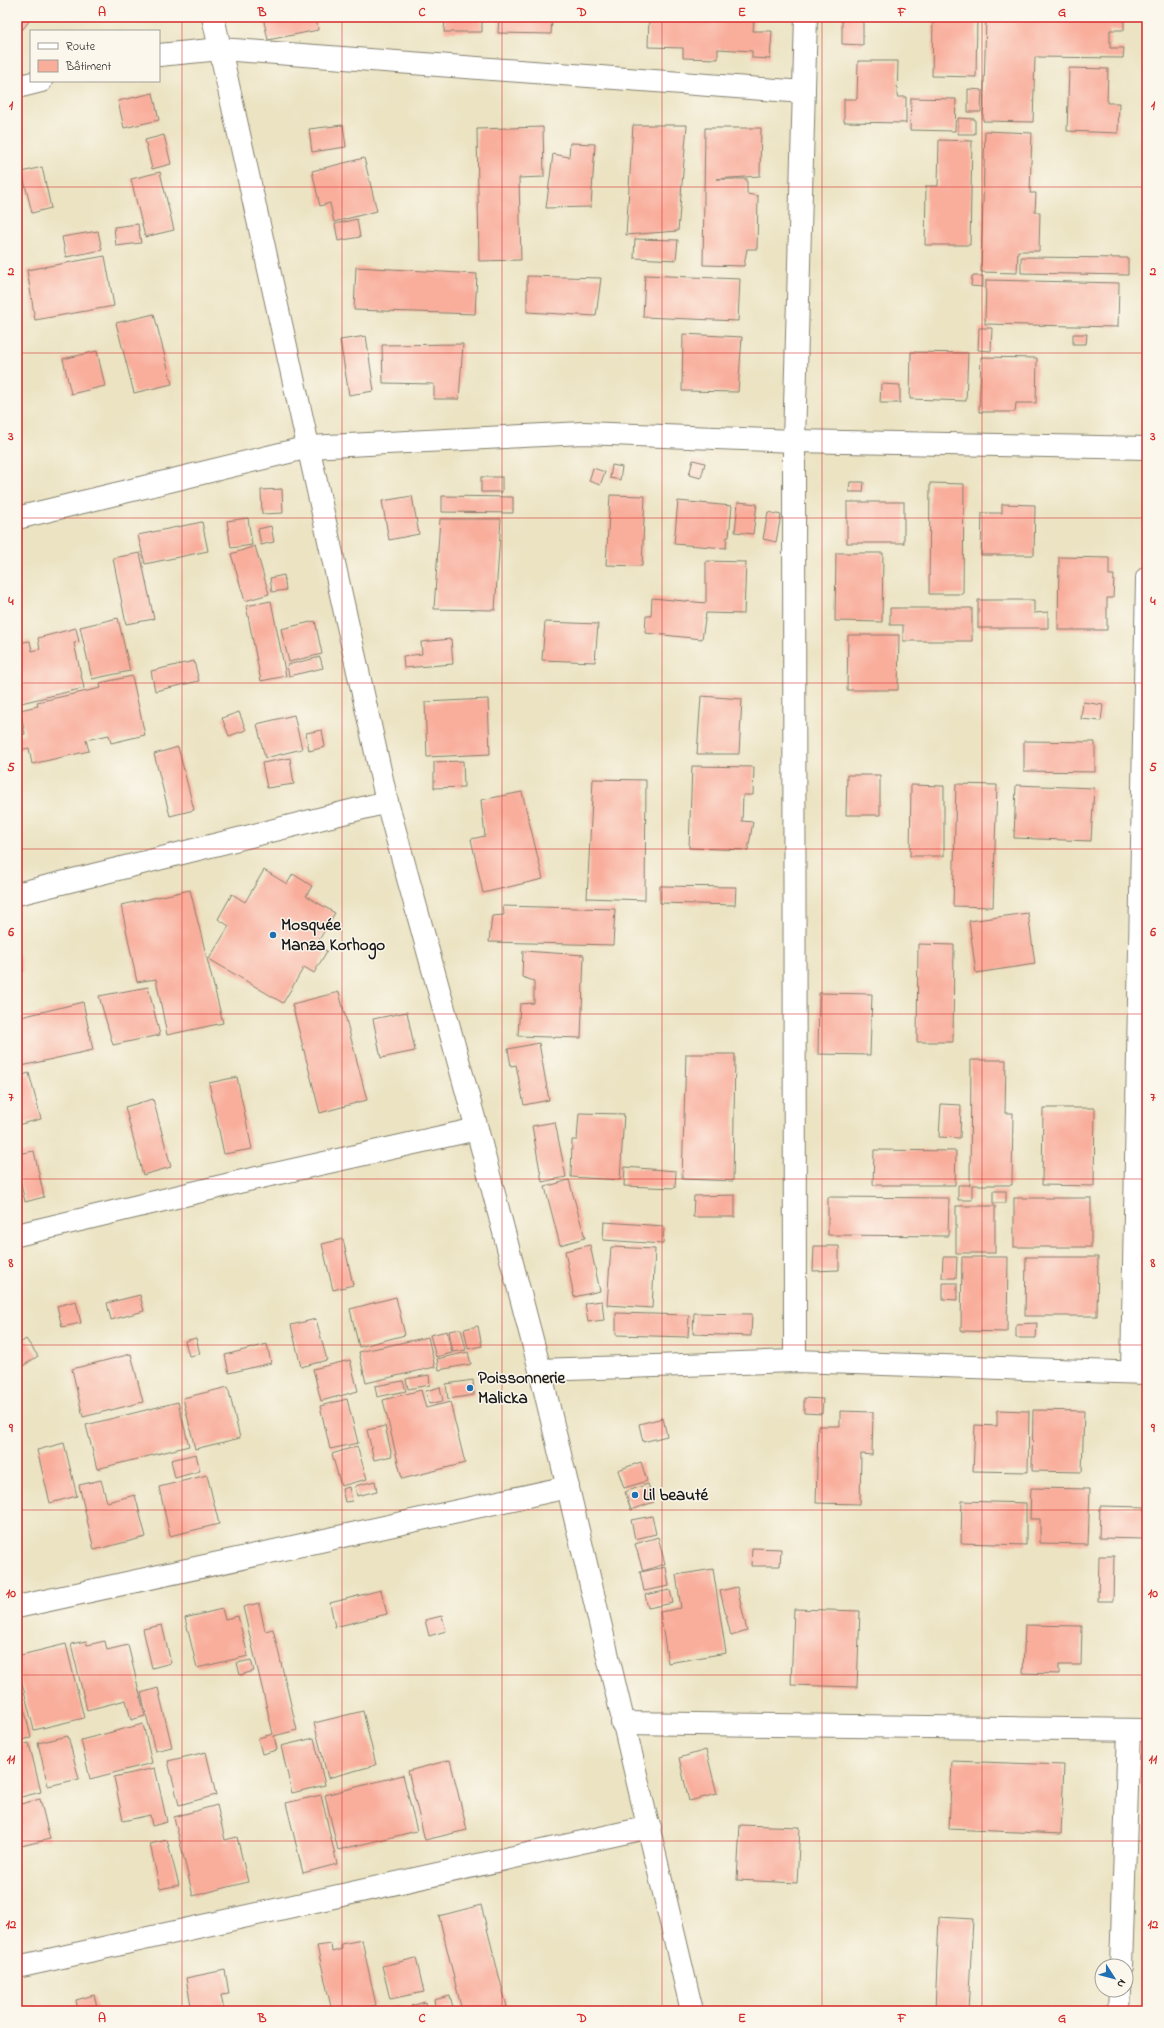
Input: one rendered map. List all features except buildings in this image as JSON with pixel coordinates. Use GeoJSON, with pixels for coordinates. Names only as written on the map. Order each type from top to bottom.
{"type":"FeatureCollection","features":[{"type":"Feature","properties":{"kind":"street"},"geometry":{"type":"LineString","coordinates":[[213,17],[387,802],[477,1129],[540,1370],[622,1723],[650,1827],[692,2011]]}},
{"type":"Feature","properties":{"kind":"street"},"geometry":{"type":"LineString","coordinates":[[795,1361],[794,441],[806,17]]}},
{"type":"Feature","properties":{"kind":"street"},"geometry":{"type":"LineString","coordinates":[[160,55],[221,49],[804,92]]}},
{"type":"Feature","properties":{"kind":"street"},"geometry":{"type":"LineString","coordinates":[[17,87],[37,82]]}},
{"type":"Feature","properties":{"kind":"street"},"geometry":{"type":"LineString","coordinates":[[17,518],[309,447],[583,433],[794,441],[1147,448]]}},
{"type":"Feature","properties":{"kind":"street"},"geometry":{"type":"LineString","coordinates":[[540,1370],[795,1361],[1140,1372],[1147,578]]}},
{"type":"Feature","properties":{"kind":"street"},"geometry":{"type":"LineString","coordinates":[[17,894],[387,802]]}},
{"type":"Feature","properties":{"kind":"street"},"geometry":{"type":"LineString","coordinates":[[17,1235],[243,1181],[477,1129]]}},
{"type":"Feature","properties":{"kind":"street"},"geometry":{"type":"LineString","coordinates":[[17,1607],[568,1487]]}},
{"type":"Feature","properties":{"kind":"street"},"geometry":{"type":"LineString","coordinates":[[622,1723],[1138,1730],[1122,1958]]}},
{"type":"Feature","properties":{"kind":"street"},"geometry":{"type":"LineString","coordinates":[[17,1967],[650,1827]]}},
{"type":"Feature","properties":{"kind":"street"},"geometry":{"type":"LineString","coordinates":[[1119,2011],[1120,1998]]}},
{"type":"Feature","properties":{"kind":"place","name":"Mosquée Manza Korhogo"},"geometry":{"type":"Point","coordinates":[273,935]}},
{"type":"Feature","properties":{"kind":"place","name":"Poissonnerie Malicka"},"geometry":{"type":"Point","coordinates":[470,1388]}},
{"type":"Feature","properties":{"kind":"place","name":"Lil beauté"},"geometry":{"type":"Point","coordinates":[635,1495]}}]}
